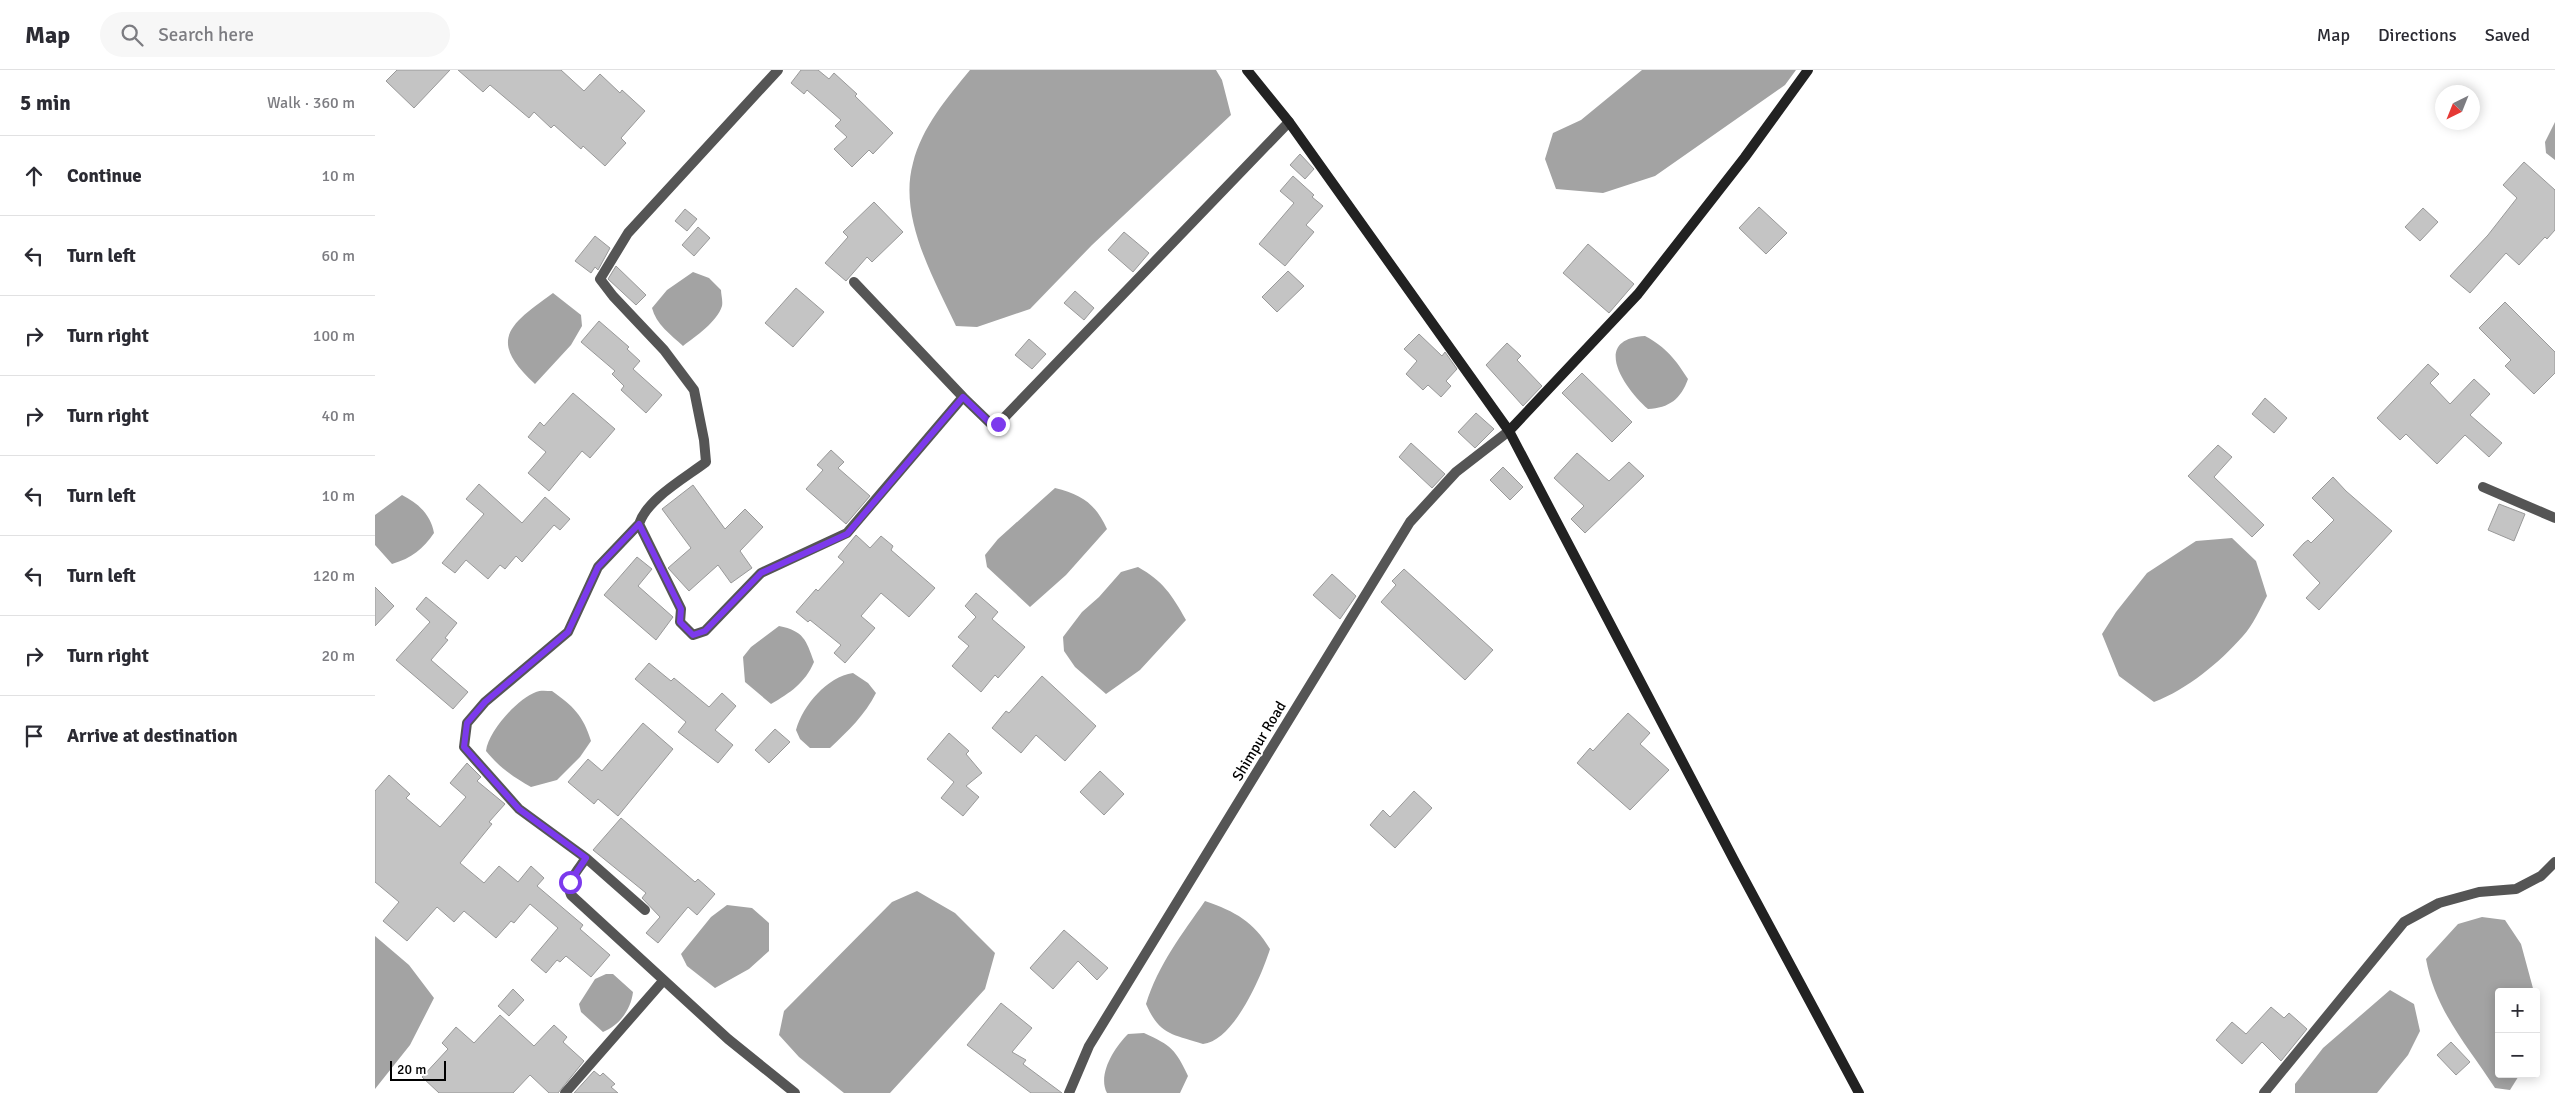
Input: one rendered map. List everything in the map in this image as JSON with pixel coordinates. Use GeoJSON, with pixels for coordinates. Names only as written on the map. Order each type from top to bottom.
{"type":"FeatureCollection","features":[{"type":"Feature","properties":{"kind":"street"},"geometry":{"type":"LineString","coordinates":[[645,910],[586,858],[519,809],[464,747],[467,723],[485,702],[568,632],[598,567],[639,524],[643,513],[651,504],[706,462],[704,440],[694,390],[664,350],[613,296],[600,279],[628,233],[778,70]]}},
{"type":"Feature","properties":{"kind":"street"},"geometry":{"type":"LineString","coordinates":[[1247,70],[1289,122],[1509,431],[1735,862],[1859,1093]]}},
{"type":"Feature","properties":{"kind":"street"},"geometry":{"type":"LineString","coordinates":[[1509,431],[1638,294],[1745,157],[1808,70]]}},
{"type":"Feature","properties":{"kind":"street"},"geometry":{"type":"LineString","coordinates":[[855,282],[963,397],[990,423],[998,424],[1289,122]]}},
{"type":"Feature","properties":{"kind":"street"},"geometry":{"type":"LineString","coordinates":[[639,524],[681,609],[680,622],[693,635],[705,631],[761,573],[847,534],[963,397]]}},
{"type":"Feature","properties":{"kind":"street","name":"Shimpur Road"},"geometry":{"type":"LineString","coordinates":[[1069,1093],[1089,1046],[1410,522],[1456,472],[1509,431]]}},
{"type":"Feature","properties":{"kind":"street"},"geometry":{"type":"LineString","coordinates":[[2483,487],[2555,518]]}},
{"type":"Feature","properties":{"kind":"street"},"geometry":{"type":"LineString","coordinates":[[586,858],[570,882],[569,890],[571,896],[728,1039],[795,1093]]}},
{"type":"Feature","properties":{"kind":"street"},"geometry":{"type":"LineString","coordinates":[[2264,1093],[2404,922],[2439,903],[2479,892],[2516,889],[2541,876],[2555,862]]}},
{"type":"Feature","properties":{"kind":"street"},"geometry":{"type":"LineString","coordinates":[[565,1093],[663,981]]}},
{"type":"Feature","properties":{"kind":"shaded area"},"geometry":{"type":"Polygon","coordinates":[[[970,70],[1216,70],[1222,80],[1231,115],[1092,245],[1030,309],[977,327],[956,326],[929,268],[914,226],[910,205],[910,184],[913,163],[922,137],[936,114],[970,70]]]}},
{"type":"Feature","properties":{"kind":"shaded area"},"geometry":{"type":"Polygon","coordinates":[[[1642,70],[1796,70],[1785,85],[1655,176],[1603,193],[1556,189],[1545,159],[1553,133],[1581,120],[1642,70]]]}},
{"type":"Feature","properties":{"kind":"shaded area"},"geometry":{"type":"Polygon","coordinates":[[[2555,122],[2555,160],[2546,153],[2545,142],[2555,122]]]}},
{"type":"Feature","properties":{"kind":"shaded area"},"geometry":{"type":"Polygon","coordinates":[[[693,272],[709,278],[721,290],[722,306],[716,318],[683,346],[660,324],[652,308],[667,290],[693,272]]]}},
{"type":"Feature","properties":{"kind":"shaded area"},"geometry":{"type":"Polygon","coordinates":[[[553,293],[581,315],[582,326],[571,345],[535,384],[520,369],[511,356],[508,344],[509,334],[515,324],[553,293]]]}},
{"type":"Feature","properties":{"kind":"shaded area"},"geometry":{"type":"Polygon","coordinates":[[[1645,336],[1670,354],[1688,379],[1682,392],[1673,401],[1662,407],[1648,409],[1630,390],[1622,378],[1617,366],[1616,355],[1619,346],[1628,339],[1645,336]]]}},
{"type":"Feature","properties":{"kind":"shaded area"},"geometry":{"type":"Polygon","coordinates":[[[1055,488],[1087,501],[1098,513],[1107,529],[1066,575],[1030,607],[987,567],[985,555],[998,539],[1055,488]]]}},
{"type":"Feature","properties":{"kind":"shaded area"},"geometry":{"type":"Polygon","coordinates":[[[402,495],[423,510],[430,521],[434,533],[426,544],[416,552],[392,564],[375,545],[375,515],[402,495]]]}},
{"type":"Feature","properties":{"kind":"shaded area"},"geometry":{"type":"Polygon","coordinates":[[[2232,538],[2256,561],[2267,596],[2247,632],[2224,656],[2191,683],[2154,702],[2119,676],[2102,634],[2116,612],[2147,573],[2196,541],[2232,538]]]}},
{"type":"Feature","properties":{"kind":"shaded area"},"geometry":{"type":"Polygon","coordinates":[[[1138,567],[1147,572],[1166,589],[1186,620],[1140,670],[1106,694],[1075,667],[1064,651],[1063,637],[1082,612],[1099,597],[1121,572],[1138,567]]]}},
{"type":"Feature","properties":{"kind":"shaded area"},"geometry":{"type":"Polygon","coordinates":[[[779,626],[794,631],[803,638],[814,662],[806,676],[796,687],[771,704],[745,682],[743,657],[751,647],[779,626]]]}},
{"type":"Feature","properties":{"kind":"shaded area"},"geometry":{"type":"Polygon","coordinates":[[[853,673],[868,683],[876,693],[872,701],[856,722],[830,748],[810,748],[800,739],[796,730],[804,711],[825,686],[834,680],[853,673]]]}},
{"type":"Feature","properties":{"kind":"shaded area"},"geometry":{"type":"Polygon","coordinates":[[[552,691],[566,701],[581,718],[591,741],[580,757],[557,780],[531,787],[507,771],[486,751],[492,735],[512,709],[536,692],[552,691]]]}},
{"type":"Feature","properties":{"kind":"shaded area"},"geometry":{"type":"Polygon","coordinates":[[[917,891],[955,913],[995,953],[985,989],[890,1093],[844,1093],[799,1057],[779,1035],[784,1011],[892,902],[917,891]]]}},
{"type":"Feature","properties":{"kind":"shaded area"},"geometry":{"type":"Polygon","coordinates":[[[1205,901],[1226,909],[1250,924],[1264,939],[1270,949],[1261,974],[1236,1019],[1225,1032],[1214,1040],[1203,1044],[1175,1035],[1162,1028],[1146,1004],[1164,963],[1205,901]]]}},
{"type":"Feature","properties":{"kind":"shaded area"},"geometry":{"type":"Polygon","coordinates":[[[727,905],[752,908],[769,923],[769,951],[749,969],[715,988],[687,966],[681,954],[711,917],[727,905]]]}},
{"type":"Feature","properties":{"kind":"shaded area"},"geometry":{"type":"Polygon","coordinates":[[[2482,917],[2505,920],[2521,944],[2533,988],[2495,988],[2495,1078],[2518,1078],[2510,1090],[2495,1088],[2444,1011],[2430,977],[2426,959],[2458,924],[2482,917]]]}},
{"type":"Feature","properties":{"kind":"shaded area"},"geometry":{"type":"Polygon","coordinates":[[[375,936],[409,965],[434,998],[410,1045],[375,1089],[375,936]]]}},
{"type":"Feature","properties":{"kind":"shaded area"},"geometry":{"type":"Polygon","coordinates":[[[606,974],[613,974],[633,992],[624,1016],[615,1025],[603,1032],[581,1012],[579,1004],[595,979],[606,974]]]}},
{"type":"Feature","properties":{"kind":"shaded area"},"geometry":{"type":"Polygon","coordinates":[[[2390,990],[2414,1004],[2420,1031],[2408,1055],[2377,1093],[2295,1093],[2295,1084],[2323,1048],[2390,990]]]}},
{"type":"Feature","properties":{"kind":"shaded area"},"geometry":{"type":"Polygon","coordinates":[[[1144,1033],[1167,1045],[1180,1060],[1188,1076],[1180,1093],[1107,1093],[1104,1086],[1104,1078],[1113,1053],[1128,1034],[1144,1033]]]}},
{"type":"Feature","properties":{"kind":"building"},"geometry":{"type":"Polygon","coordinates":[[[397,70],[450,70],[414,108],[386,81],[397,70]]]}},
{"type":"Feature","properties":{"kind":"building"},"geometry":{"type":"Polygon","coordinates":[[[458,70],[561,70],[584,91],[600,74],[620,93],[622,90],[645,111],[621,138],[626,143],[605,166],[583,146],[581,149],[554,125],[551,128],[534,112],[529,118],[490,85],[483,92],[458,70]]]}},
{"type":"Feature","properties":{"kind":"building"},"geometry":{"type":"Polygon","coordinates":[[[801,70],[818,70],[829,79],[834,73],[857,94],[855,96],[893,133],[873,154],[869,150],[852,167],[834,149],[847,137],[835,126],[841,120],[807,90],[804,94],[791,83],[801,70]]]}},
{"type":"Feature","properties":{"kind":"building"},"geometry":{"type":"Polygon","coordinates":[[[1300,154],[1314,169],[1305,179],[1290,165],[1300,154]]]}},
{"type":"Feature","properties":{"kind":"building"},"geometry":{"type":"Polygon","coordinates":[[[2524,162],[2555,190],[2555,230],[2547,239],[2545,237],[2519,265],[2506,253],[2470,293],[2450,276],[2488,235],[2517,198],[2503,185],[2524,162]]]}},
{"type":"Feature","properties":{"kind":"building"},"geometry":{"type":"Polygon","coordinates":[[[1293,176],[1323,206],[1306,225],[1314,232],[1285,266],[1259,244],[1294,203],[1280,191],[1293,176]]]}},
{"type":"Feature","properties":{"kind":"building"},"geometry":{"type":"Polygon","coordinates":[[[874,202],[903,232],[872,262],[867,257],[846,281],[825,263],[848,237],[843,232],[874,202]]]}},
{"type":"Feature","properties":{"kind":"building"},"geometry":{"type":"Polygon","coordinates":[[[1759,207],[1787,233],[1766,254],[1739,228],[1759,207]]]}},
{"type":"Feature","properties":{"kind":"building"},"geometry":{"type":"Polygon","coordinates":[[[2423,208],[2438,222],[2420,241],[2405,227],[2423,208]]]}},
{"type":"Feature","properties":{"kind":"building"},"geometry":{"type":"Polygon","coordinates":[[[685,209],[697,219],[687,231],[675,221],[685,209]]]}},
{"type":"Feature","properties":{"kind":"building"},"geometry":{"type":"Polygon","coordinates":[[[698,227],[710,238],[694,256],[682,245],[698,227]]]}},
{"type":"Feature","properties":{"kind":"building"},"geometry":{"type":"Polygon","coordinates":[[[1124,232],[1149,253],[1133,272],[1108,250],[1124,232]]]}},
{"type":"Feature","properties":{"kind":"building"},"geometry":{"type":"Polygon","coordinates":[[[595,236],[610,248],[598,270],[595,267],[591,273],[575,261],[595,236]]]}},
{"type":"Feature","properties":{"kind":"building"},"geometry":{"type":"Polygon","coordinates":[[[1588,244],[1634,284],[1609,313],[1563,273],[1588,244]]]}},
{"type":"Feature","properties":{"kind":"building"},"geometry":{"type":"Polygon","coordinates":[[[616,266],[646,295],[636,305],[608,279],[616,266]]]}},
{"type":"Feature","properties":{"kind":"building"},"geometry":{"type":"Polygon","coordinates":[[[1288,271],[1304,286],[1277,312],[1262,297],[1288,271]]]}},
{"type":"Feature","properties":{"kind":"building"},"geometry":{"type":"Polygon","coordinates":[[[796,288],[824,312],[793,347],[765,323],[796,288]]]}},
{"type":"Feature","properties":{"kind":"building"},"geometry":{"type":"Polygon","coordinates":[[[1075,291],[1094,308],[1084,320],[1064,303],[1075,291]]]}},
{"type":"Feature","properties":{"kind":"building"},"geometry":{"type":"Polygon","coordinates":[[[2505,302],[2555,352],[2555,373],[2534,394],[2505,366],[2511,360],[2479,328],[2505,302]]]}},
{"type":"Feature","properties":{"kind":"building"},"geometry":{"type":"Polygon","coordinates":[[[599,321],[629,347],[627,349],[640,361],[633,369],[662,395],[646,413],[621,390],[624,386],[612,374],[615,371],[581,342],[599,321]]]}},
{"type":"Feature","properties":{"kind":"building"},"geometry":{"type":"Polygon","coordinates":[[[1419,334],[1442,356],[1445,352],[1457,369],[1446,381],[1451,386],[1441,397],[1428,385],[1423,390],[1406,374],[1417,361],[1404,349],[1419,334]]]}},
{"type":"Feature","properties":{"kind":"building"},"geometry":{"type":"Polygon","coordinates":[[[1029,339],[1046,354],[1032,369],[1015,355],[1029,339]]]}},
{"type":"Feature","properties":{"kind":"building"},"geometry":{"type":"Polygon","coordinates":[[[1507,343],[1521,356],[1517,360],[1542,386],[1523,406],[1486,365],[1507,343]]]}},
{"type":"Feature","properties":{"kind":"building"},"geometry":{"type":"Polygon","coordinates":[[[2428,364],[2439,374],[2430,383],[2450,404],[2474,379],[2490,394],[2470,415],[2502,443],[2489,457],[2465,435],[2437,464],[2406,434],[2400,440],[2377,418],[2428,364]]]}},
{"type":"Feature","properties":{"kind":"building"},"geometry":{"type":"Polygon","coordinates":[[[1582,373],[1632,422],[1612,442],[1562,393],[1582,373]]]}},
{"type":"Feature","properties":{"kind":"building"},"geometry":{"type":"Polygon","coordinates":[[[573,393],[615,429],[590,458],[582,451],[549,491],[528,473],[546,452],[528,437],[540,422],[544,426],[573,393]]]}},
{"type":"Feature","properties":{"kind":"building"},"geometry":{"type":"Polygon","coordinates":[[[2265,398],[2287,418],[2274,433],[2252,414],[2265,398]]]}},
{"type":"Feature","properties":{"kind":"building"},"geometry":{"type":"Polygon","coordinates":[[[1476,413],[1494,429],[1475,448],[1458,432],[1476,413]]]}},
{"type":"Feature","properties":{"kind":"building"},"geometry":{"type":"Polygon","coordinates":[[[1411,443],[1445,474],[1432,488],[1399,457],[1411,443]]]}},
{"type":"Feature","properties":{"kind":"building"},"geometry":{"type":"Polygon","coordinates":[[[2218,445],[2232,457],[2214,477],[2264,525],[2252,537],[2188,476],[2218,445]]]}},
{"type":"Feature","properties":{"kind":"building"},"geometry":{"type":"Polygon","coordinates":[[[831,450],[844,462],[838,468],[870,496],[846,524],[806,489],[823,470],[817,465],[831,450]]]}},
{"type":"Feature","properties":{"kind":"building"},"geometry":{"type":"Polygon","coordinates":[[[1577,453],[1609,481],[1629,462],[1644,476],[1585,533],[1571,519],[1584,506],[1554,478],[1577,453]]]}},
{"type":"Feature","properties":{"kind":"building"},"geometry":{"type":"Polygon","coordinates":[[[1503,467],[1523,487],[1510,500],[1490,480],[1503,467]]]}},
{"type":"Feature","properties":{"kind":"building"},"geometry":{"type":"Polygon","coordinates":[[[2333,477],[2346,491],[2392,531],[2319,610],[2306,598],[2320,583],[2293,555],[2308,540],[2311,543],[2334,520],[2312,498],[2333,477]]]}},
{"type":"Feature","properties":{"kind":"building"},"geometry":{"type":"Polygon","coordinates":[[[479,484],[522,523],[545,497],[570,519],[560,530],[554,525],[522,562],[516,556],[505,569],[500,565],[488,579],[466,560],[455,573],[442,563],[484,514],[466,499],[479,484]]]}},
{"type":"Feature","properties":{"kind":"building"},"geometry":{"type":"Polygon","coordinates":[[[693,485],[725,529],[745,509],[763,527],[740,551],[752,568],[731,583],[718,565],[689,591],[668,568],[691,548],[662,509],[693,485]]]}},
{"type":"Feature","properties":{"kind":"building"},"geometry":{"type":"Polygon","coordinates":[[[2499,504],[2525,514],[2514,541],[2488,530],[2499,504]]]}},
{"type":"Feature","properties":{"kind":"building"},"geometry":{"type":"Polygon","coordinates":[[[856,535],[870,548],[881,536],[893,546],[891,550],[935,588],[909,617],[881,593],[861,616],[875,628],[845,663],[834,653],[841,645],[810,620],[808,622],[796,612],[816,589],[818,591],[844,562],[838,557],[856,535]]]}},
{"type":"Feature","properties":{"kind":"building"},"geometry":{"type":"Polygon","coordinates":[[[637,557],[652,569],[638,586],[673,617],[656,640],[604,595],[637,557]]]}},
{"type":"Feature","properties":{"kind":"building"},"geometry":{"type":"Polygon","coordinates":[[[1404,569],[1493,650],[1465,680],[1381,602],[1396,585],[1392,581],[1404,569]]]}},
{"type":"Feature","properties":{"kind":"building"},"geometry":{"type":"Polygon","coordinates":[[[1332,574],[1356,596],[1340,619],[1313,595],[1332,574]]]}},
{"type":"Feature","properties":{"kind":"building"},"geometry":{"type":"Polygon","coordinates":[[[375,587],[394,606],[375,626],[375,587]]]}},
{"type":"Feature","properties":{"kind":"building"},"geometry":{"type":"Polygon","coordinates":[[[976,593],[998,612],[992,619],[1025,647],[998,678],[995,675],[981,692],[952,666],[969,646],[958,637],[976,617],[965,606],[976,593]]]}},
{"type":"Feature","properties":{"kind":"building"},"geometry":{"type":"Polygon","coordinates":[[[426,597],[457,623],[445,638],[448,640],[431,660],[468,692],[453,709],[396,660],[430,622],[416,609],[426,597]]]}},
{"type":"Feature","properties":{"kind":"building"},"geometry":{"type":"Polygon","coordinates":[[[649,663],[671,681],[674,678],[709,707],[722,693],[736,706],[715,730],[733,745],[718,763],[678,732],[686,722],[635,679],[649,663]]]}},
{"type":"Feature","properties":{"kind":"building"},"geometry":{"type":"Polygon","coordinates":[[[1042,676],[1096,726],[1065,761],[1036,735],[1021,753],[992,728],[1006,711],[1009,713],[1042,676]]]}},
{"type":"Feature","properties":{"kind":"building"},"geometry":{"type":"Polygon","coordinates":[[[1628,713],[1650,733],[1640,744],[1669,770],[1630,810],[1577,763],[1590,748],[1593,751],[1628,713]]]}},
{"type":"Feature","properties":{"kind":"building"},"geometry":{"type":"Polygon","coordinates":[[[643,723],[673,749],[618,816],[598,799],[594,804],[568,782],[588,759],[602,771],[643,723]]]}},
{"type":"Feature","properties":{"kind":"building"},"geometry":{"type":"Polygon","coordinates":[[[775,729],[790,742],[769,763],[755,750],[775,729]]]}},
{"type":"Feature","properties":{"kind":"building"},"geometry":{"type":"Polygon","coordinates":[[[949,733],[969,751],[966,754],[982,773],[966,786],[979,797],[963,816],[941,798],[954,782],[927,759],[949,733]]]}},
{"type":"Feature","properties":{"kind":"building"},"geometry":{"type":"Polygon","coordinates":[[[467,763],[481,777],[477,781],[505,804],[489,822],[492,824],[460,863],[484,883],[499,866],[518,882],[531,866],[544,878],[537,886],[583,925],[580,929],[610,955],[591,977],[566,956],[560,962],[557,960],[546,973],[531,960],[558,928],[530,904],[514,923],[511,921],[496,938],[464,911],[454,922],[437,907],[407,941],[383,921],[399,902],[375,882],[375,791],[389,775],[410,794],[406,798],[440,827],[466,797],[450,783],[467,763]]]}},
{"type":"Feature","properties":{"kind":"building"},"geometry":{"type":"Polygon","coordinates":[[[1100,771],[1124,794],[1104,815],[1080,792],[1100,771]]]}},
{"type":"Feature","properties":{"kind":"building"},"geometry":{"type":"Polygon","coordinates":[[[1414,791],[1432,808],[1395,848],[1370,825],[1383,810],[1390,817],[1414,791]]]}},
{"type":"Feature","properties":{"kind":"building"},"geometry":{"type":"Polygon","coordinates":[[[621,818],[695,882],[698,879],[715,894],[697,915],[688,907],[658,943],[646,933],[660,917],[642,898],[646,893],[593,850],[621,818]]]}},
{"type":"Feature","properties":{"kind":"building"},"geometry":{"type":"Polygon","coordinates":[[[1064,930],[1108,968],[1097,980],[1078,961],[1053,989],[1030,968],[1064,930]]]}},
{"type":"Feature","properties":{"kind":"building"},"geometry":{"type":"Polygon","coordinates":[[[513,989],[524,1000],[509,1016],[498,1006],[513,989]]]}},
{"type":"Feature","properties":{"kind":"building"},"geometry":{"type":"Polygon","coordinates":[[[1001,1003],[1032,1028],[1012,1052],[1026,1060],[1023,1064],[1062,1093],[1031,1093],[967,1045],[1001,1003]]]}},
{"type":"Feature","properties":{"kind":"building"},"geometry":{"type":"Polygon","coordinates":[[[2271,1007],[2284,1018],[2289,1013],[2307,1029],[2281,1061],[2262,1042],[2242,1064],[2216,1040],[2232,1022],[2246,1034],[2271,1007]]]}},
{"type":"Feature","properties":{"kind":"building"},"geometry":{"type":"Polygon","coordinates":[[[500,1015],[534,1046],[554,1025],[567,1037],[563,1042],[584,1061],[558,1093],[549,1093],[530,1075],[513,1093],[439,1093],[422,1077],[448,1049],[442,1043],[456,1027],[474,1043],[500,1015]]]}},
{"type":"Feature","properties":{"kind":"building"},"geometry":{"type":"Polygon","coordinates":[[[2451,1042],[2470,1062],[2456,1075],[2437,1055],[2451,1042]]]}},
{"type":"Feature","properties":{"kind":"building"},"geometry":{"type":"Polygon","coordinates":[[[594,1071],[600,1076],[603,1073],[615,1084],[611,1087],[618,1093],[574,1093],[594,1071]]]}},
{"type":"Feature","properties":{"kind":"route"},"geometry":{"type":"LineString","coordinates":[[570,882],[586,858],[519,809],[464,747],[467,723],[485,702],[568,632],[598,567],[639,524],[681,609],[680,622],[685,630],[693,635],[705,631],[761,573],[847,534],[963,397],[990,423],[998,424]]}}]}
